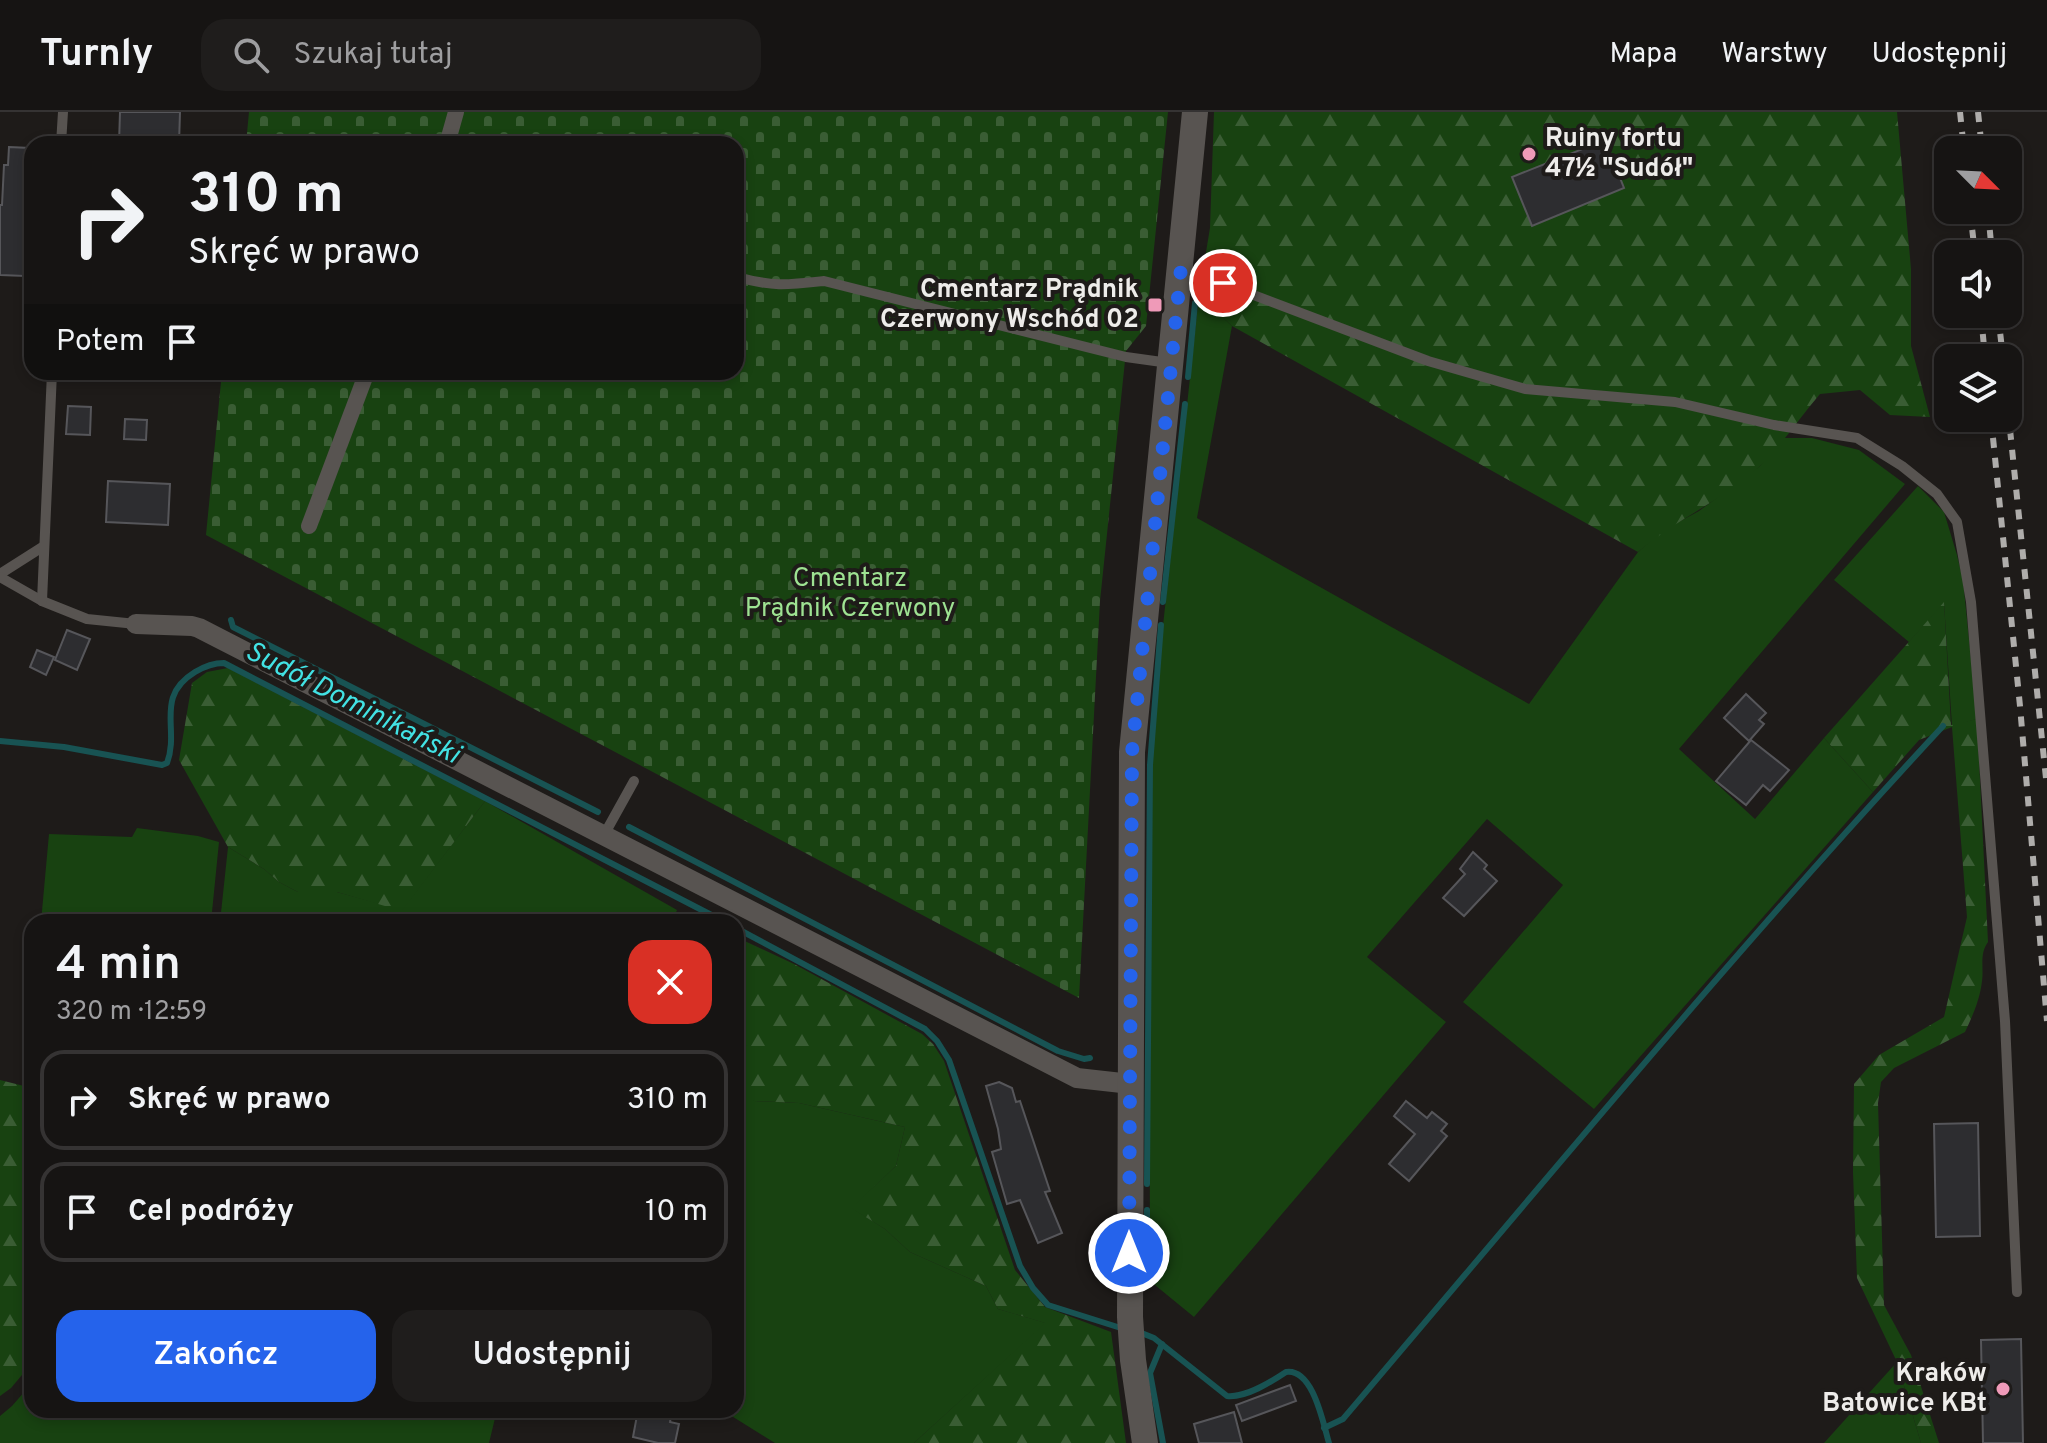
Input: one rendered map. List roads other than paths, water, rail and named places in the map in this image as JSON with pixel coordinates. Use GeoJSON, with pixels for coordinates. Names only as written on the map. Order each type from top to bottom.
{"type":"FeatureCollection","features":[{"type":"Feature","properties":{"kind":"street"},"geometry":{"type":"LineString","coordinates":[[449,136],[456,112]]}},
{"type":"Feature","properties":{"kind":"street"},"geometry":{"type":"LineString","coordinates":[[1145,1443],[1130,1317],[1132,752],[1195,112]]}},
{"type":"Feature","properties":{"kind":"street"},"geometry":{"type":"LineString","coordinates":[[309,526],[364,380]]}},
{"type":"Feature","properties":{"kind":"street"},"geometry":{"type":"LineString","coordinates":[[136,624],[199,628],[1077,1078],[1131,1084]]}},
{"type":"Feature","properties":{"kind":"lane"},"geometry":{"type":"LineString","coordinates":[[62,136],[63,112]]}},
{"type":"Feature","properties":{"kind":"lane"},"geometry":{"type":"LineString","coordinates":[[1181,268],[1428,361],[1525,389],[1675,402],[1774,425],[1857,438],[1902,466],[1937,494],[1957,522],[1971,602],[2005,1021],[2017,1292]]}},
{"type":"Feature","properties":{"kind":"lane"},"geometry":{"type":"LineString","coordinates":[[744,279],[768,286],[824,281],[1126,357],[1171,363]]}},
{"type":"Feature","properties":{"kind":"lane"},"geometry":{"type":"LineString","coordinates":[[42,601],[52,380]]}},
{"type":"Feature","properties":{"kind":"lane"},"geometry":{"type":"LineString","coordinates":[[44,546],[0,575],[42,601],[87,619],[136,624]]}},
{"type":"Feature","properties":{"kind":"lane"},"geometry":{"type":"LineString","coordinates":[[604,835],[634,781]]}},
{"type":"Feature","properties":{"kind":"waterway"},"geometry":{"type":"LineString","coordinates":[[1188,377],[1195,303]]}},
{"type":"Feature","properties":{"kind":"waterway"},"geometry":{"type":"LineString","coordinates":[[1163,602],[1185,404]]}},
{"type":"Feature","properties":{"kind":"waterway"},"geometry":{"type":"LineString","coordinates":[[231,620],[233,627],[598,812]]}},
{"type":"Feature","properties":{"kind":"waterway"},"geometry":{"type":"LineString","coordinates":[[1147,1184],[1150,765],[1161,625]]}},
{"type":"Feature","properties":{"kind":"waterway","name":"Sudół Dominikański"},"geometry":{"type":"LineString","coordinates":[[0,741],[64,747],[162,765],[167,763],[170,750],[170,714],[175,692],[195,672],[209,665],[224,663],[710,914]]}},
{"type":"Feature","properties":{"kind":"waterway"},"geometry":{"type":"LineString","coordinates":[[1324,1428],[1343,1419],[1714,982],[1943,726]]}},
{"type":"Feature","properties":{"kind":"waterway"},"geometry":{"type":"LineString","coordinates":[[629,827],[1058,1051],[1090,1058]]}},
{"type":"Feature","properties":{"kind":"waterway","name":"Sudół Dominikański"},"geometry":{"type":"LineString","coordinates":[[744,932],[925,1029],[937,1041],[949,1060],[1020,1266],[1033,1288],[1048,1305],[1124,1329]]}},
{"type":"Feature","properties":{"kind":"waterway"},"geometry":{"type":"LineString","coordinates":[[1147,1210],[1147,1284]]}},
{"type":"Feature","properties":{"kind":"waterway","name":"Sudół Dominikański"},"geometry":{"type":"LineString","coordinates":[[1139,1332],[1154,1338],[1227,1396],[1250,1392],[1286,1372],[1295,1373],[1310,1387],[1329,1443]]}},
{"type":"Feature","properties":{"kind":"waterway"},"geometry":{"type":"LineString","coordinates":[[1162,1344],[1150,1373],[1163,1443]]}},
{"type":"Feature","properties":{"kind":"railway"},"geometry":{"type":"LineString","coordinates":[[1960,112],[1963,136]]}},
{"type":"Feature","properties":{"kind":"railway"},"geometry":{"type":"LineString","coordinates":[[1978,112],[1981,136]]}},
{"type":"Feature","properties":{"kind":"railway"},"geometry":{"type":"LineString","coordinates":[[1972,224],[1973,240]]}},
{"type":"Feature","properties":{"kind":"railway"},"geometry":{"type":"LineString","coordinates":[[1989,224],[1991,240]]}},
{"type":"Feature","properties":{"kind":"railway"},"geometry":{"type":"LineString","coordinates":[[1982,328],[1984,344]]}},
{"type":"Feature","properties":{"kind":"railway"},"geometry":{"type":"LineString","coordinates":[[2000,328],[2001,344]]}},
{"type":"Feature","properties":{"kind":"railway"},"geometry":{"type":"LineString","coordinates":[[1992,432],[2047,1021]]}},
{"type":"Feature","properties":{"kind":"railway"},"geometry":{"type":"LineString","coordinates":[[2010,432],[2047,788]]}},
{"type":"Feature","properties":{"kind":"place","name":"Ruiny fortu 47½ \"Sudół\""},"geometry":{"type":"Point","coordinates":[1529,154]}},
{"type":"Feature","properties":{"kind":"place","name":"Cmentarz Prądnik Czerwony Wschód 02"},"geometry":{"type":"Point","coordinates":[1155,305]}},
{"type":"Feature","properties":{"kind":"place","name":"Kraków Batowice KBt"},"geometry":{"type":"Point","coordinates":[2003,1389]}},
{"type":"Feature","properties":{"kind":"park label","name":"Cmentarz Prądnik Czerwony"},"geometry":{"type":"Point","coordinates":[850,594]}}]}
